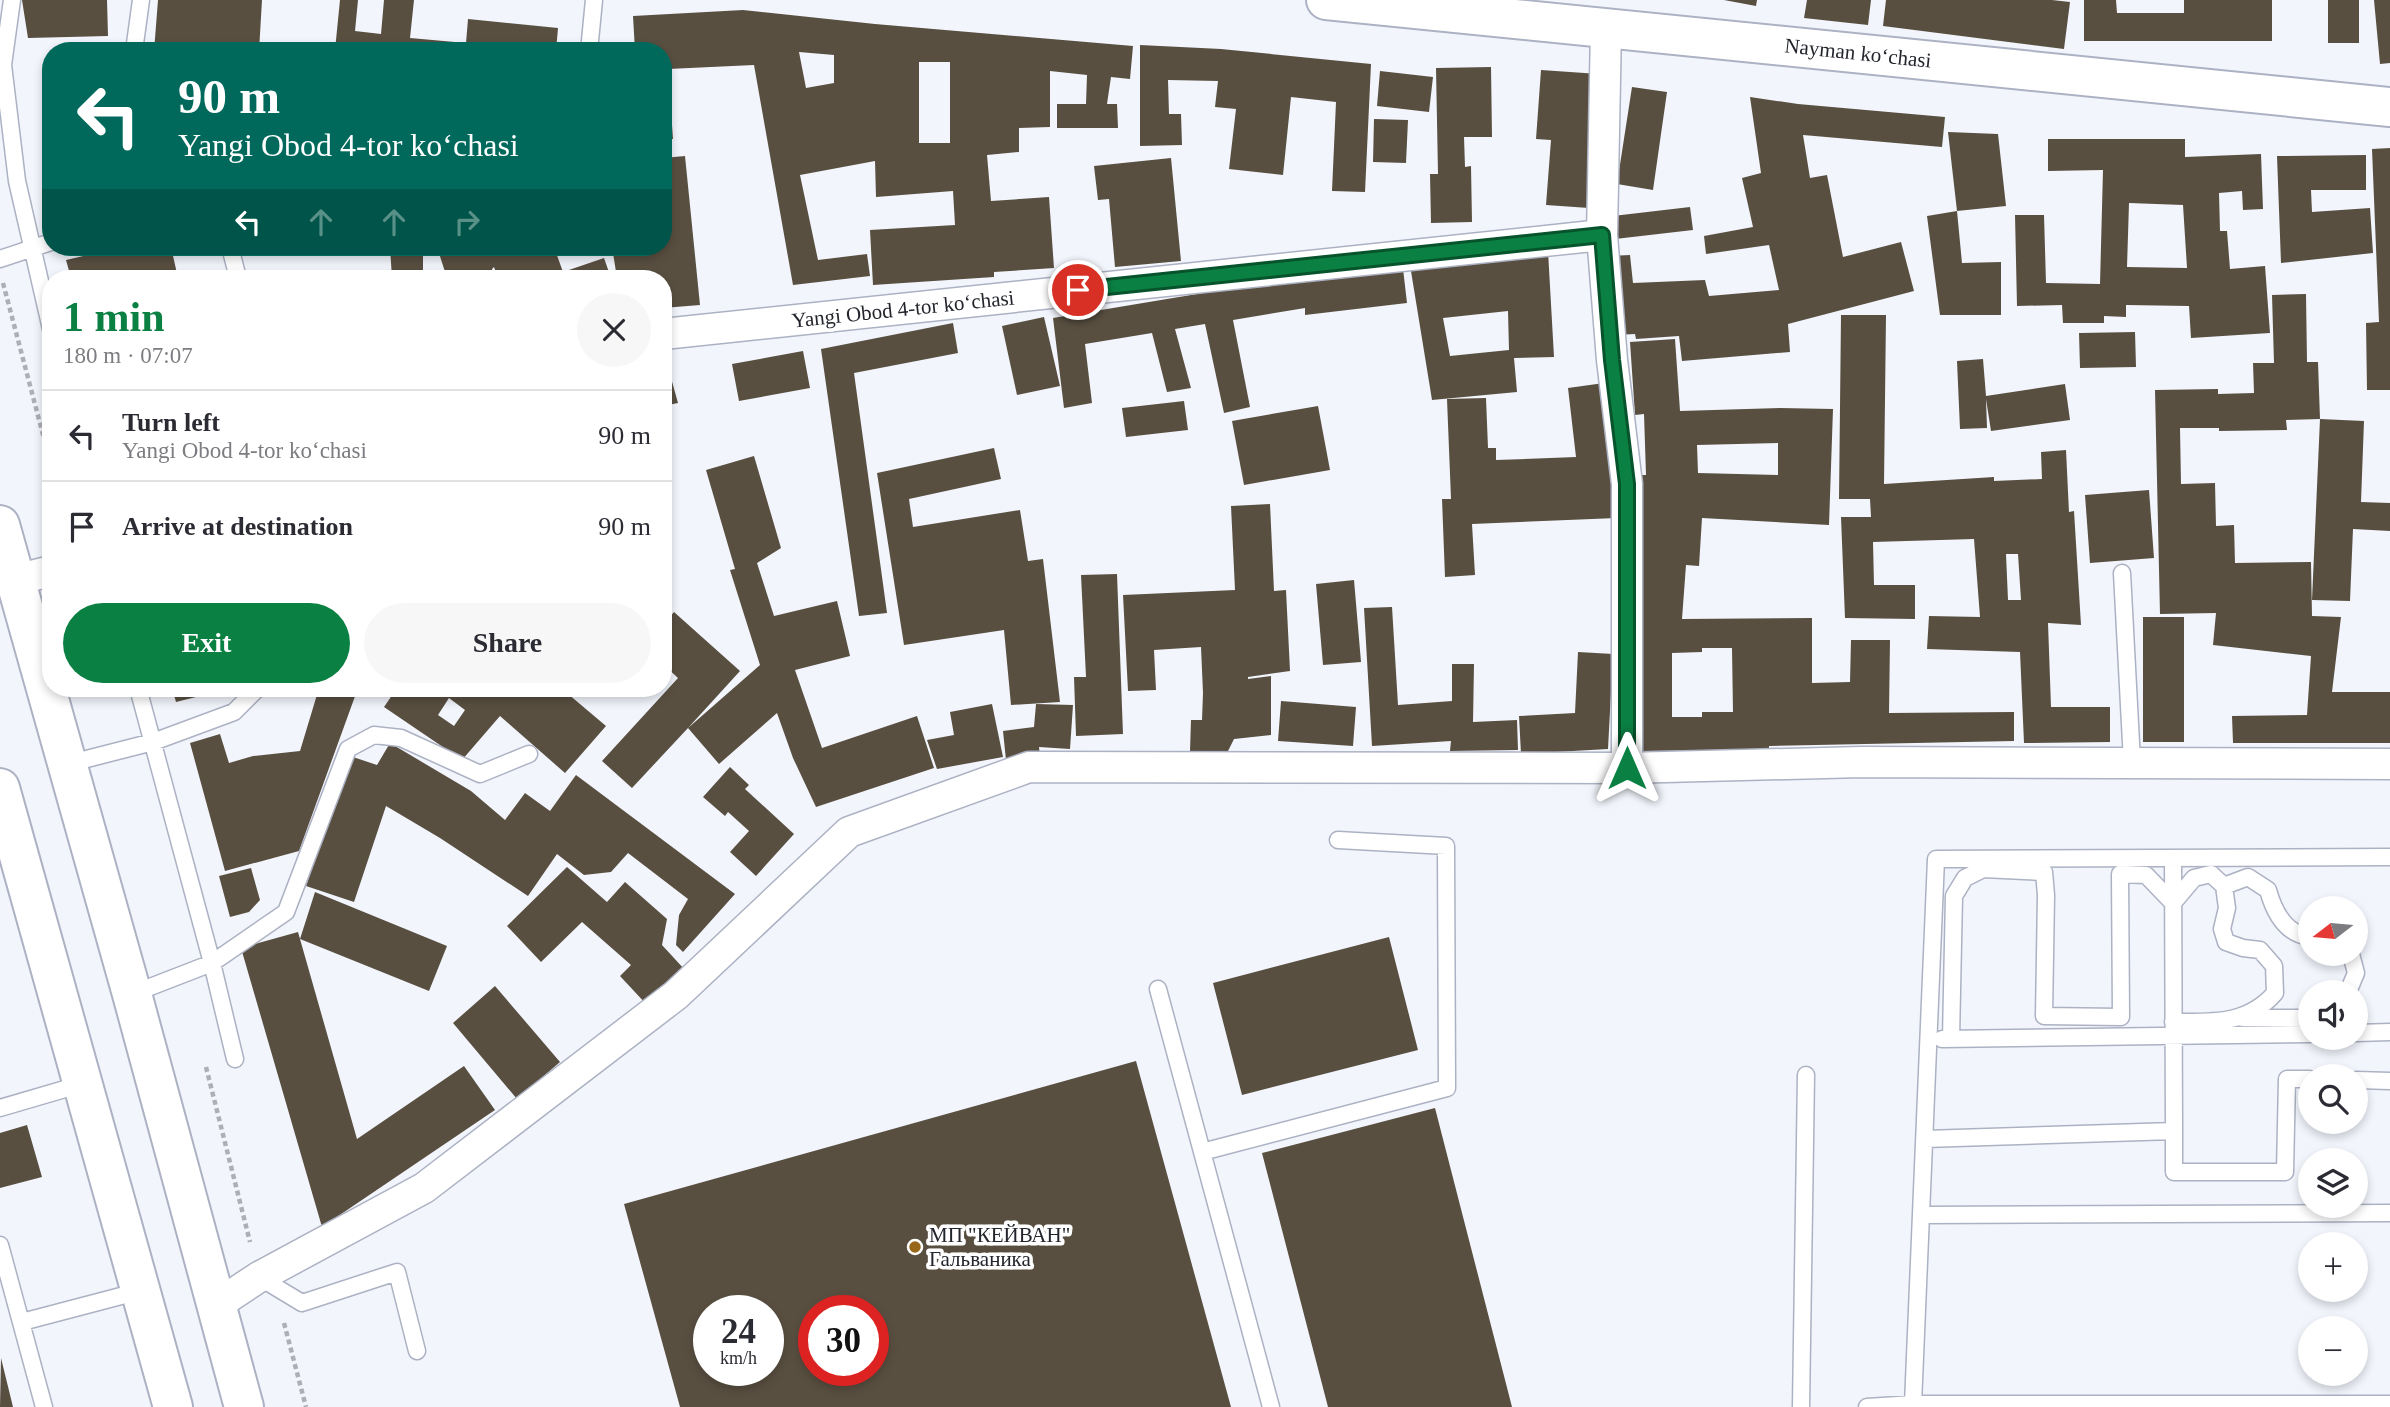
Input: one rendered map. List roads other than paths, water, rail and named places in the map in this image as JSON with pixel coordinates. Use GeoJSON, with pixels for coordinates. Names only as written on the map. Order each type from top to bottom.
{"type":"FeatureCollection","features":[{"type":"Feature","properties":{"kind":"main road","name":"Nayman koʻchasi"},"geometry":{"type":"LineString","coordinates":[[1326,0],[2390,107]]}},
{"type":"Feature","properties":{"kind":"main road"},"geometry":{"type":"LineString","coordinates":[[0,525],[33,576],[42,626]]}},
{"type":"Feature","properties":{"kind":"main road"},"geometry":{"type":"LineString","coordinates":[[55,697],[67,765],[244,1407]]}},
{"type":"Feature","properties":{"kind":"main road"},"geometry":{"type":"LineString","coordinates":[[0,788],[173,1407]]}},
{"type":"Feature","properties":{"kind":"street"},"geometry":{"type":"LineString","coordinates":[[1606,27],[1602,235],[1612,360],[1627,484],[1627,768]]}},
{"type":"Feature","properties":{"kind":"street","name":"Yangi Obod 4-tor koʻchasi"},"geometry":{"type":"LineString","coordinates":[[672,333],[1602,235]]}},
{"type":"Feature","properties":{"kind":"street"},"geometry":{"type":"LineString","coordinates":[[215,1306],[266,1282],[424,1188],[676,995],[849,832],[1029,767],[1627,768],[1862,762],[2390,764]]}},
{"type":"Feature","properties":{"kind":"lane"},"geometry":{"type":"LineString","coordinates":[[12,0],[3,65],[17,181],[42,291]]}},
{"type":"Feature","properties":{"kind":"lane"},"geometry":{"type":"LineString","coordinates":[[135,42],[141,0]]}},
{"type":"Feature","properties":{"kind":"lane"},"geometry":{"type":"LineString","coordinates":[[590,42],[594,0]]}},
{"type":"Feature","properties":{"kind":"lane"},"geometry":{"type":"LineString","coordinates":[[0,259],[42,245]]}},
{"type":"Feature","properties":{"kind":"lane"},"geometry":{"type":"LineString","coordinates":[[2122,573],[2132,762]]}},
{"type":"Feature","properties":{"kind":"lane"},"geometry":{"type":"LineString","coordinates":[[141,697],[235,1059]]}},
{"type":"Feature","properties":{"kind":"lane"},"geometry":{"type":"LineString","coordinates":[[67,765],[153,741],[234,712],[249,697]]}},
{"type":"Feature","properties":{"kind":"lane"},"geometry":{"type":"LineString","coordinates":[[132,995],[212,963],[286,912],[348,749],[374,735],[401,738],[480,774],[529,754]]}},
{"type":"Feature","properties":{"kind":"lane"},"geometry":{"type":"LineString","coordinates":[[1202,1152],[1447,1088],[1446,846],[1338,840]]}},
{"type":"Feature","properties":{"kind":"lane"},"geometry":{"type":"LineString","coordinates":[[2173,858],[2174,1172],[2285,1172],[2287,1079],[2298,1079]]}},
{"type":"Feature","properties":{"kind":"lane"},"geometry":{"type":"LineString","coordinates":[[1913,1404],[1936,859],[2390,858]]}},
{"type":"Feature","properties":{"kind":"lane"},"geometry":{"type":"LineString","coordinates":[[1951,1038],[1954,896],[1965,878],[1983,869],[2044,872],[2044,1016],[2120,1017],[2120,874],[2146,876],[2173,903]]}},
{"type":"Feature","properties":{"kind":"lane"},"geometry":{"type":"LineString","coordinates":[[2173,903],[2194,878],[2211,874],[2224,886],[2227,908],[2222,929],[2226,943],[2260,950],[2274,966],[2275,993],[2264,1006],[2225,1022],[2173,1029]]}},
{"type":"Feature","properties":{"kind":"lane"},"geometry":{"type":"LineString","coordinates":[[2224,886],[2248,877],[2268,890],[2273,907],[2289,930],[2298,933]]}},
{"type":"Feature","properties":{"kind":"lane"},"geometry":{"type":"LineString","coordinates":[[1158,989],[1271,1407]]}},
{"type":"Feature","properties":{"kind":"lane"},"geometry":{"type":"LineString","coordinates":[[2236,1018],[2298,1018]]}},
{"type":"Feature","properties":{"kind":"lane"},"geometry":{"type":"LineString","coordinates":[[1929,1040],[2173,1029],[2298,1034]]}},
{"type":"Feature","properties":{"kind":"lane"},"geometry":{"type":"LineString","coordinates":[[2368,1033],[2390,1032]]}},
{"type":"Feature","properties":{"kind":"lane"},"geometry":{"type":"LineString","coordinates":[[1801,1407],[1806,1075]]}},
{"type":"Feature","properties":{"kind":"lane"},"geometry":{"type":"LineString","coordinates":[[2368,1080],[2390,1081]]}},
{"type":"Feature","properties":{"kind":"lane"},"geometry":{"type":"LineString","coordinates":[[0,1108],[82,1084]]}},
{"type":"Feature","properties":{"kind":"lane"},"geometry":{"type":"LineString","coordinates":[[1926,1139],[2174,1131]]}},
{"type":"Feature","properties":{"kind":"lane"},"geometry":{"type":"LineString","coordinates":[[1922,1215],[2390,1213]]}},
{"type":"Feature","properties":{"kind":"lane"},"geometry":{"type":"LineString","coordinates":[[0,1245],[44,1407]]}},
{"type":"Feature","properties":{"kind":"lane"},"geometry":{"type":"LineString","coordinates":[[266,1282],[302,1303],[397,1272],[417,1351]]}},
{"type":"Feature","properties":{"kind":"lane"},"geometry":{"type":"LineString","coordinates":[[22,1322],[140,1292]]}},
{"type":"Feature","properties":{"kind":"lane"},"geometry":{"type":"LineString","coordinates":[[1867,1407],[1913,1404],[2390,1404]]}},
{"type":"Feature","properties":{"kind":"place","name":"МП \"КЕЙВАН\" Гальваника"},"geometry":{"type":"Point","coordinates":[915,1247]}}]}
